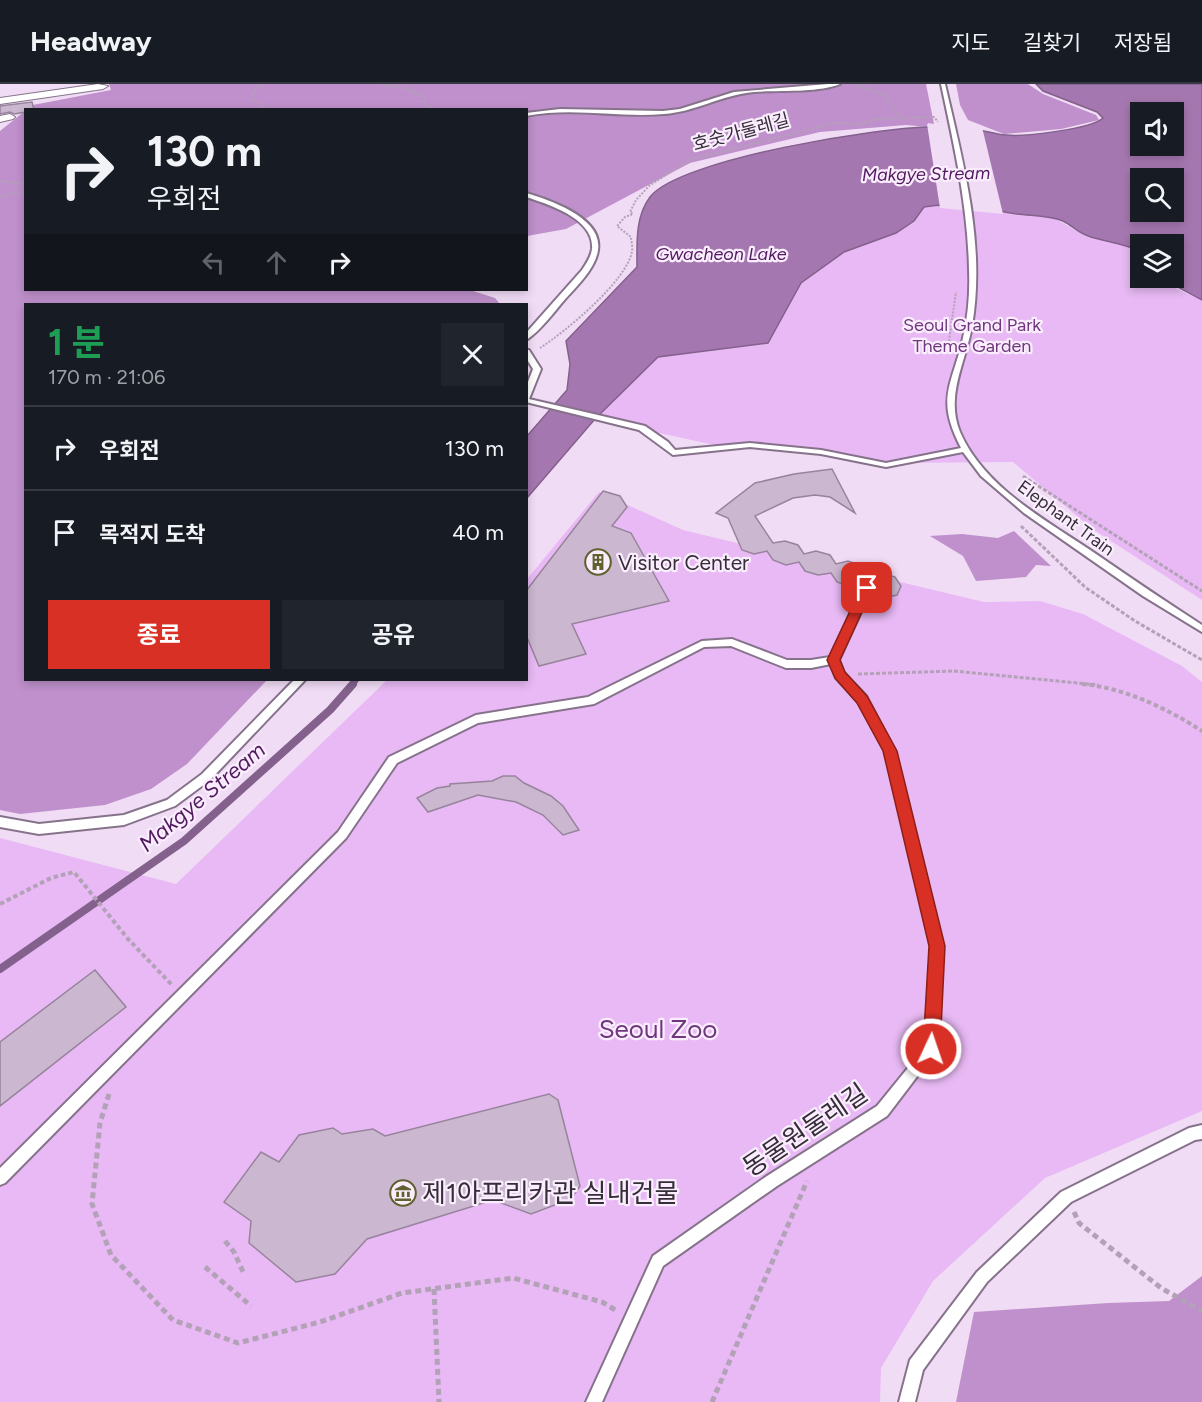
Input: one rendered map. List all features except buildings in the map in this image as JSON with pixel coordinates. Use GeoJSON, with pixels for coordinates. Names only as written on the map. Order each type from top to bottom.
{"type":"FeatureCollection","features":[{"type":"Feature","properties":{"kind":"street"},"geometry":{"type":"LineString","coordinates":[[19,84],[21,98]]}},
{"type":"Feature","properties":{"kind":"street"},"geometry":{"type":"LineString","coordinates":[[0,101],[103,86]]}},
{"type":"Feature","properties":{"kind":"lane"},"geometry":{"type":"LineString","coordinates":[[528,115],[549,110],[665,113],[730,94],[805,89],[838,84]]}},
{"type":"Feature","properties":{"kind":"lane","name":"Elephant Train"},"geometry":{"type":"LineString","coordinates":[[944,84],[971,222],[974,251],[969,327],[949,404],[955,429],[966,449],[985,474],[1018,506],[1202,629]]}},
{"type":"Feature","properties":{"kind":"lane"},"geometry":{"type":"LineString","coordinates":[[528,196],[572,213],[586,225],[595,240],[596,250],[590,267],[528,336]]}},
{"type":"Feature","properties":{"kind":"lane"},"geometry":{"type":"LineString","coordinates":[[528,355],[537,369],[529,400],[605,421],[642,428],[666,444],[673,453],[750,445],[821,452],[886,465],[966,449]]}},
{"type":"Feature","properties":{"kind":"lane"},"geometry":{"type":"LineString","coordinates":[[0,1178],[342,835],[393,760],[476,720],[590,701],[702,644],[732,642],[786,664],[811,664],[834,660],[867,588]]}},
{"type":"Feature","properties":{"kind":"lane","name":"동물원둘레길"},"geometry":{"type":"LineString","coordinates":[[594,1402],[658,1261],[882,1111],[931,1049],[937,946],[890,751],[862,699],[840,675],[834,660]]}},
{"type":"Feature","properties":{"kind":"lane"},"geometry":{"type":"LineString","coordinates":[[0,822],[39,829],[124,820],[171,803],[206,777],[299,681]]}},
{"type":"Feature","properties":{"kind":"lane"},"geometry":{"type":"LineString","coordinates":[[908,1402],[916,1366],[982,1277],[1066,1197],[1194,1133],[1202,1132]]}},
{"type":"Feature","properties":{"kind":"path"},"geometry":{"type":"LineString","coordinates":[[261,84],[257,86],[251,98],[262,108]]}},
{"type":"Feature","properties":{"kind":"path"},"geometry":{"type":"LineString","coordinates":[[380,84],[400,87],[426,97],[423,103],[429,108]]}},
{"type":"Feature","properties":{"kind":"path"},"geometry":{"type":"LineString","coordinates":[[854,84],[864,90],[883,93],[896,107],[900,118]]}},
{"type":"Feature","properties":{"kind":"path","name":"호숫가둘레길"},"geometry":{"type":"LineString","coordinates":[[528,355],[557,337],[608,291],[632,252],[631,237],[618,226],[625,217],[633,214],[630,212],[633,205],[647,185],[680,168],[689,160],[784,137],[820,125],[862,124],[875,119],[929,116],[934,117],[938,123]]}},
{"type":"Feature","properties":{"kind":"path"},"geometry":{"type":"LineString","coordinates":[[0,181],[24,184]]}},
{"type":"Feature","properties":{"kind":"path"},"geometry":{"type":"LineString","coordinates":[[0,196],[24,191]]}},
{"type":"Feature","properties":{"kind":"path"},"geometry":{"type":"LineString","coordinates":[[949,342],[957,290]]}},
{"type":"Feature","properties":{"kind":"path"},"geometry":{"type":"LineString","coordinates":[[1023,476],[1202,591]]}},
{"type":"Feature","properties":{"kind":"path"},"geometry":{"type":"LineString","coordinates":[[1014,520],[1085,587],[1135,621],[1202,660]]}},
{"type":"Feature","properties":{"kind":"path"},"geometry":{"type":"LineString","coordinates":[[840,675],[954,671],[1108,686],[1177,715],[1202,731]]}},
{"type":"Feature","properties":{"kind":"path"},"geometry":{"type":"LineString","coordinates":[[0,904],[51,878],[74,872],[128,939],[180,995]]}},
{"type":"Feature","properties":{"kind":"path"},"geometry":{"type":"LineString","coordinates":[[113,1083],[100,1123],[92,1204],[111,1255],[173,1320],[238,1343],[320,1322],[402,1293],[513,1278],[602,1302],[632,1320]]}},
{"type":"Feature","properties":{"kind":"path"},"geometry":{"type":"LineString","coordinates":[[712,1402],[821,1150]]}},
{"type":"Feature","properties":{"kind":"path"},"geometry":{"type":"LineString","coordinates":[[1079,1223],[1161,1288],[1202,1311]]}},
{"type":"Feature","properties":{"kind":"path"},"geometry":{"type":"LineString","coordinates":[[225,1241],[234,1252],[244,1274]]}},
{"type":"Feature","properties":{"kind":"path"},"geometry":{"type":"LineString","coordinates":[[205,1267],[251,1306]]}},
{"type":"Feature","properties":{"kind":"path"},"geometry":{"type":"LineString","coordinates":[[434,1289],[439,1402]]}},
{"type":"Feature","properties":{"kind":"green space","name":"Seoul Grand Park Theme Garden"},"geometry":{"type":"Polygon","coordinates":[[[936,204],[1050,217],[1084,234],[1130,247],[1130,288],[1176,288],[1202,300],[1202,600],[1091,528],[1013,462],[898,463],[710,444],[595,419],[658,357],[768,343],[801,283],[844,252],[896,233],[914,221],[924,207],[936,204]]]}},
{"type":"Feature","properties":{"kind":"green space","name":"Seoul Zoo"},"geometry":{"type":"Polygon","coordinates":[[[599,492],[683,530],[984,602],[1040,601],[1083,614],[1182,666],[1202,682],[1202,1111],[1045,1178],[933,1281],[881,1368],[880,1402],[0,1402],[0,838],[176,884],[386,681],[528,681],[528,578],[599,492]]]}},
{"type":"Feature","properties":{"kind":"shaded area"},"geometry":{"type":"Polygon","coordinates":[[[109,84],[926,84],[934,124],[928,123],[929,127],[906,125],[820,132],[690,163],[566,229],[528,236],[528,108],[29,108],[33,105],[111,90],[109,84]]]}},
{"type":"Feature","properties":{"kind":"shaded area"},"geometry":{"type":"Polygon","coordinates":[[[956,84],[1028,84],[1043,94],[1096,115],[1099,120],[1061,129],[1004,134],[968,120],[960,105],[956,84]]]}},
{"type":"Feature","properties":{"kind":"shaded area"},"geometry":{"type":"Polygon","coordinates":[[[24,112],[24,291],[473,291],[495,298],[499,303],[24,303],[24,681],[266,681],[187,764],[151,789],[105,805],[20,814],[0,810],[0,131],[24,112]]]}},
{"type":"Feature","properties":{"kind":"shaded area"},"geometry":{"type":"Polygon","coordinates":[[[1014,531],[1051,566],[1036,565],[1026,577],[976,581],[963,556],[930,536],[962,534],[998,538],[1014,531]]]}},
{"type":"Feature","properties":{"kind":"shaded area"},"geometry":{"type":"Polygon","coordinates":[[[1202,1276],[1202,1402],[956,1402],[974,1312],[1169,1301],[1202,1276]]]}},
{"type":"Feature","properties":{"kind":"water","name":"Gwacheon Lake"},"geometry":{"type":"Polygon","coordinates":[[[1036,84],[1202,84],[1202,300],[1180,288],[1184,288],[1184,234],[1130,234],[1130,248],[1087,236],[1063,221],[1052,218],[958,205],[924,207],[914,221],[896,233],[844,252],[801,283],[768,343],[658,357],[595,419],[528,497],[528,435],[567,390],[570,364],[566,341],[637,267],[637,240],[642,213],[650,197],[668,183],[739,158],[784,147],[873,132],[953,127],[1003,135],[1027,135],[1086,126],[1103,118],[1097,112],[1043,91],[1036,84]]]}},
{"type":"Feature","properties":{"kind":"pier"},"geometry":{"type":"Polygon","coordinates":[[[927,124],[982,127],[1003,214],[940,208],[927,124]]]}},
{"type":"Feature","properties":{"kind":"waterway","name":"Makgye Stream"},"geometry":{"type":"LineString","coordinates":[[352,685],[355,681]]}},
{"type":"Feature","properties":{"kind":"waterway","name":"Makgye Stream"},"geometry":{"type":"LineString","coordinates":[[0,969],[184,841],[330,710],[353,684]]}},
{"type":"Feature","properties":{"kind":"tunnel"},"geometry":{"type":"LineString","coordinates":[[867,588],[872,577],[878,573]]}},
{"type":"Feature","properties":{"kind":"place","name":"Visitor Center"},"geometry":{"type":"Point","coordinates":[598,562]}},
{"type":"Feature","properties":{"kind":"place","name":"제1아프리카관 실내건물"},"geometry":{"type":"Point","coordinates":[403,1193]}},
{"type":"Feature","properties":{"kind":"route"},"geometry":{"type":"LineString","coordinates":[[867,588],[834,660],[840,675],[862,699],[890,751],[937,946],[931,1049]]}}]}
